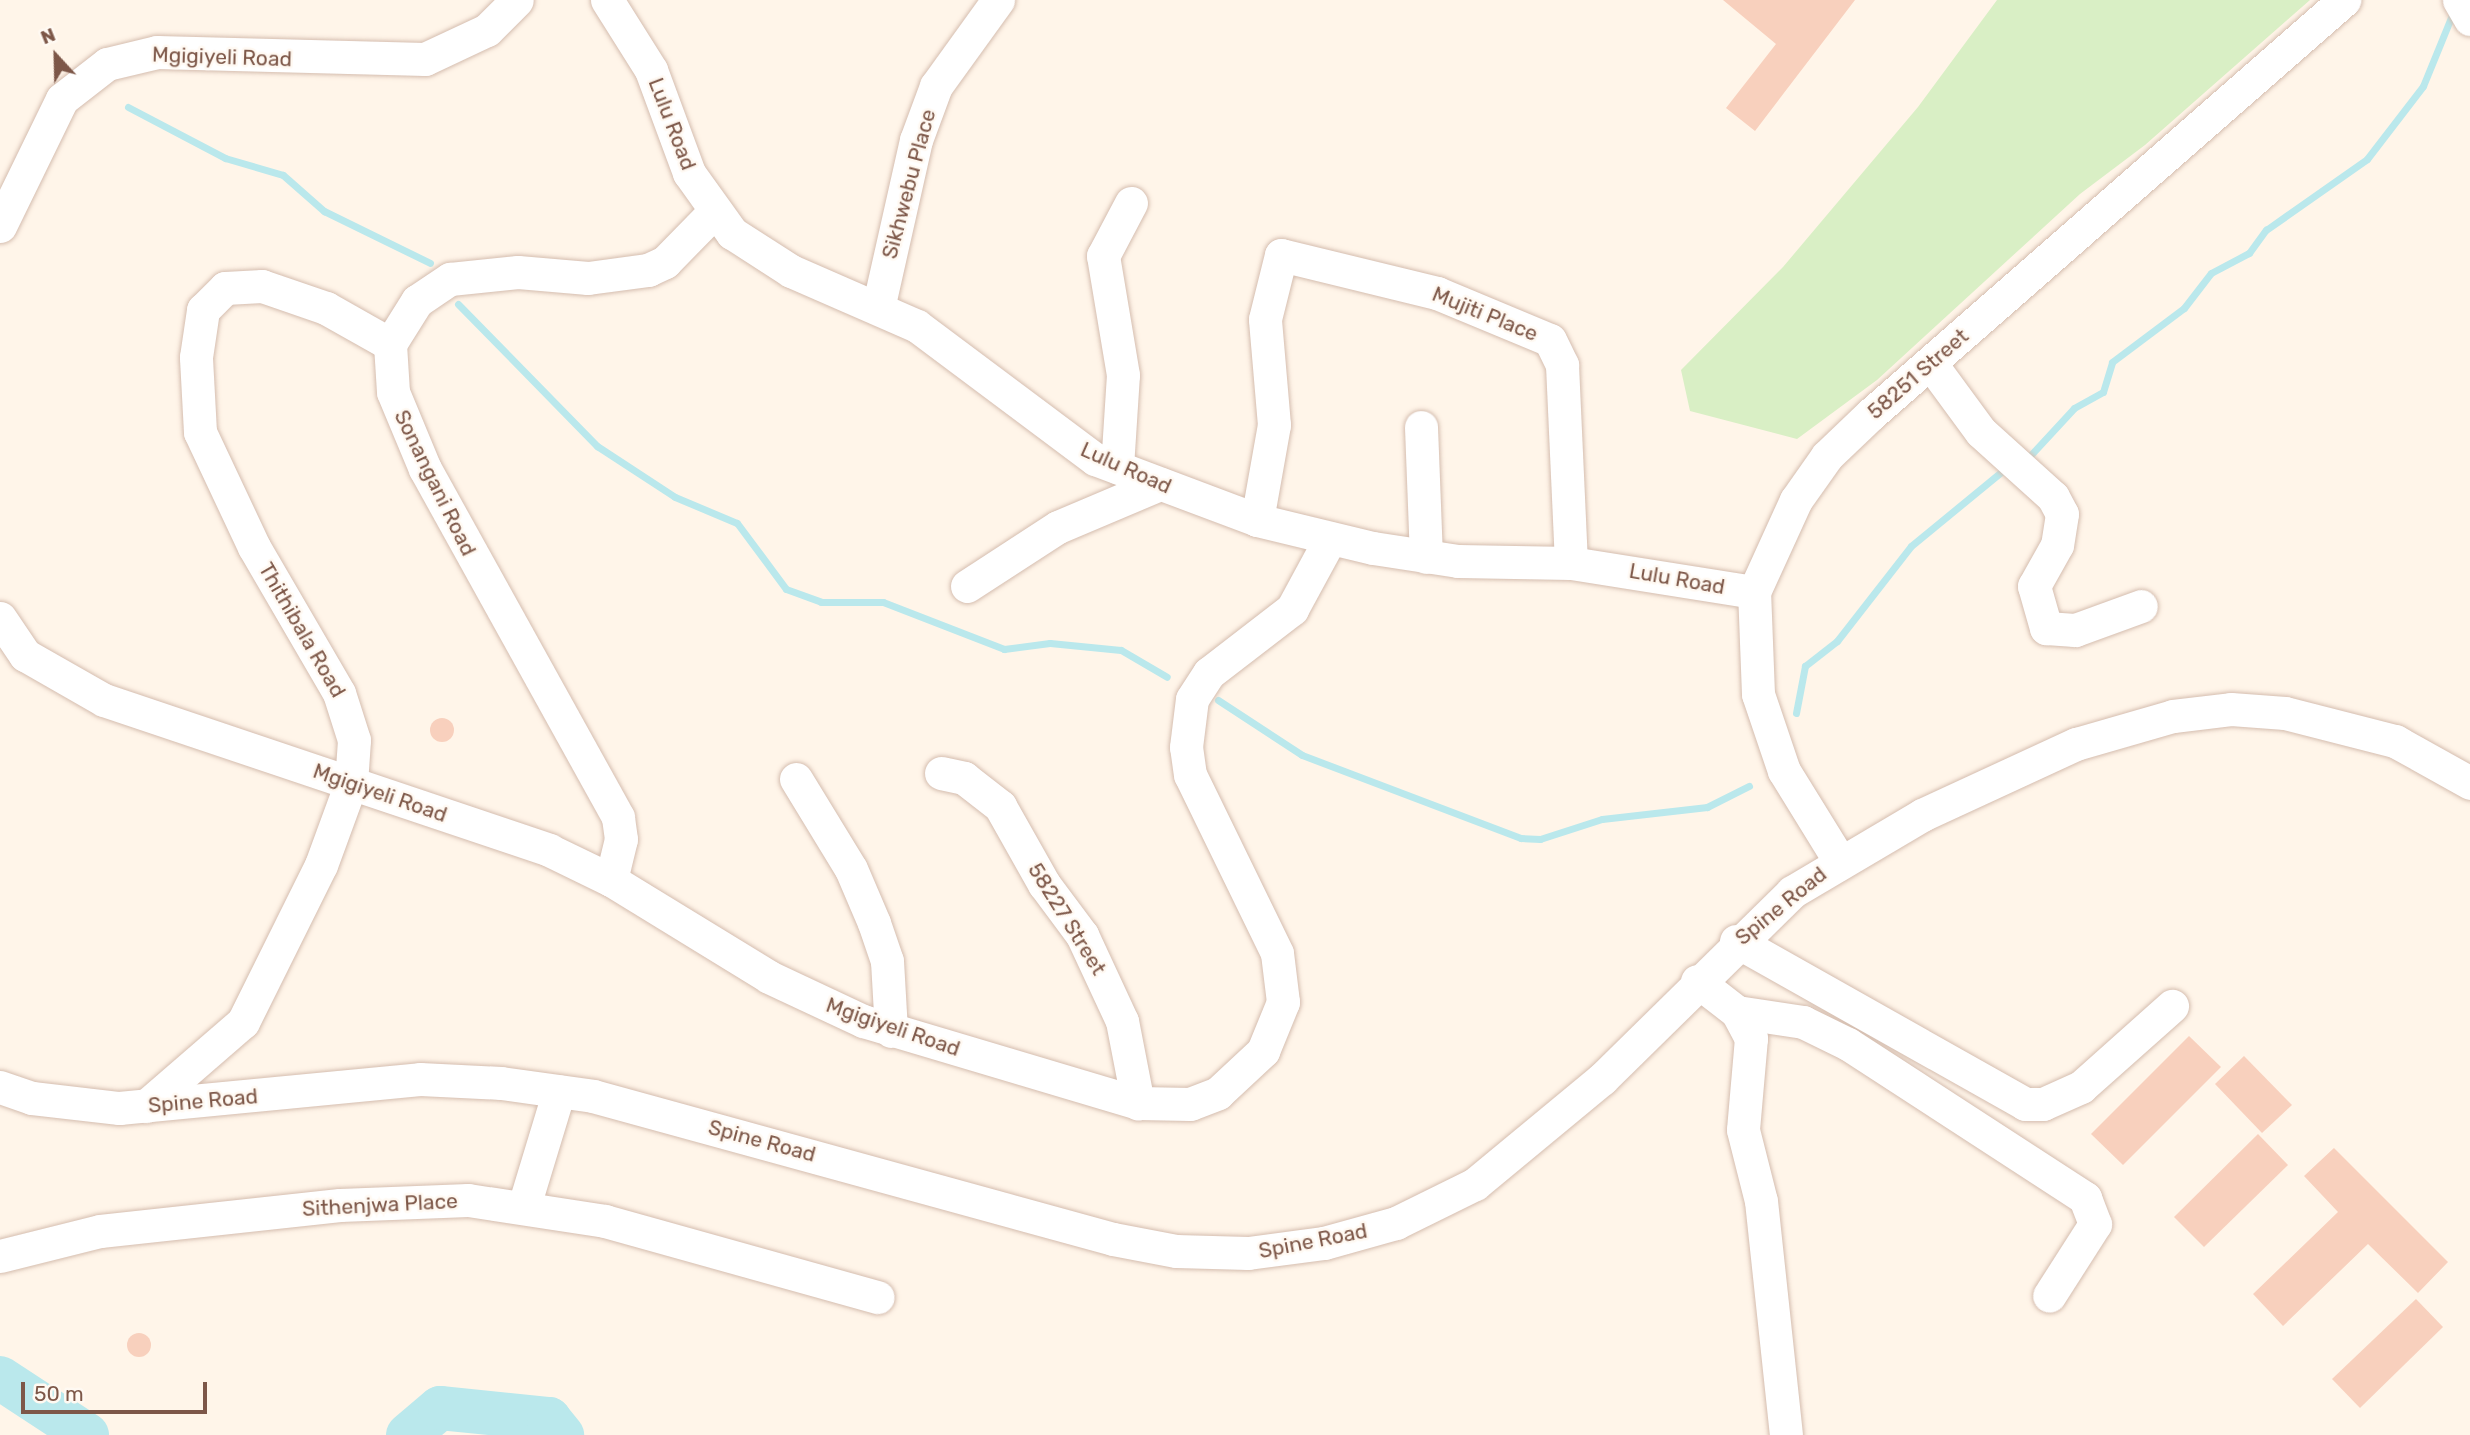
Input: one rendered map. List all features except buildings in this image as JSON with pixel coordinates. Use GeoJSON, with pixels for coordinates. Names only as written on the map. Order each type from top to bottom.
{"type":"FeatureCollection","features":[{"type":"Feature","properties":{"kind":"street","name":"Mgigiyeli Road"},"geometry":{"type":"LineString","coordinates":[[0,226],[62,99],[107,64],[157,52],[425,59],[487,30],[517,0]]}},
{"type":"Feature","properties":{"kind":"street","name":"Lulu Road"},"geometry":{"type":"LineString","coordinates":[[607,0],[636,39],[689,173],[732,233],[792,271],[879,304],[918,326],[1042,424],[1117,467],[1257,520],[1330,539],[1426,557],[1571,563],[1754,592]]}},
{"type":"Feature","properties":{"kind":"street","name":"Sikhwebu Place"},"geometry":{"type":"LineString","coordinates":[[879,304],[916,140],[936,86],[998,0]]}},
{"type":"Feature","properties":{"kind":"street","name":"58251 Street"},"geometry":{"type":"LineString","coordinates":[[1839,860],[1768,733],[1758,694],[1754,592],[1768,551],[1827,456],[2344,0]]}},
{"type":"Feature","properties":{"kind":"street"},"geometry":{"type":"LineString","coordinates":[[2459,0],[2470,19]]}},
{"type":"Feature","properties":{"kind":"street"},"geometry":{"type":"LineString","coordinates":[[1117,467],[1123,375],[1103,256],[1131,203]]}},
{"type":"Feature","properties":{"kind":"street"},"geometry":{"type":"LineString","coordinates":[[390,344],[417,301],[450,279],[518,272],[588,278],[648,270],[665,262],[715,211]]}},
{"type":"Feature","properties":{"kind":"street","name":"Mujiti Place"},"geometry":{"type":"LineString","coordinates":[[1257,520],[1275,425],[1265,319],[1282,255],[1437,293],[1550,340],[1562,365],[1571,563]]}},
{"type":"Feature","properties":{"kind":"street","name":"Thithibala Road"},"geometry":{"type":"LineString","coordinates":[[146,1106],[243,1023],[321,865],[351,783],[354,740],[339,693],[254,547],[200,432],[199,325],[214,293],[262,286],[326,308],[390,344]]}},
{"type":"Feature","properties":{"kind":"street","name":"Sonangani Road"},"geometry":{"type":"LineString","coordinates":[[390,344],[393,392],[425,469],[618,817],[621,839],[611,880]]}},
{"type":"Feature","properties":{"kind":"street"},"geometry":{"type":"LineString","coordinates":[[1931,364],[1981,432],[2053,497],[2062,514],[2057,545],[2034,586],[2046,628],[2075,630],[2141,606]]}},
{"type":"Feature","properties":{"kind":"street"},"geometry":{"type":"LineString","coordinates":[[1421,427],[1426,557]]}},
{"type":"Feature","properties":{"kind":"street"},"geometry":{"type":"LineString","coordinates":[[967,586],[1058,527],[1160,484]]}},
{"type":"Feature","properties":{"kind":"street","name":"Mgigiyeli Road"},"geometry":{"type":"LineString","coordinates":[[0,618],[25,655],[104,700],[548,850],[611,880],[769,977],[891,1031],[1138,1103],[1190,1104],[1218,1093],[1263,1051],[1275,1028],[1283,1002],[1277,953],[1190,775],[1187,722],[1209,673],[1292,608],[1330,539]]}},
{"type":"Feature","properties":{"kind":"street","name":"Spine Road"},"geometry":{"type":"LineString","coordinates":[[0,1087],[32,1098],[146,1106],[420,1079],[559,1091],[751,1137],[1113,1239],[1176,1251],[1248,1253],[1324,1243],[1396,1223],[1475,1184],[1602,1079],[1736,941],[1839,860],[2076,744],[2134,724],[2231,709],[2345,724],[2395,741],[2470,783]]}},
{"type":"Feature","properties":{"kind":"street","name":"58227 Street"},"geometry":{"type":"LineString","coordinates":[[941,773],[964,778],[1000,806],[1044,884],[1083,935],[1122,1021],[1138,1103]]}},
{"type":"Feature","properties":{"kind":"street"},"geometry":{"type":"LineString","coordinates":[[796,779],[851,869],[874,923],[887,961],[891,1031]]}},
{"type":"Feature","properties":{"kind":"street"},"geometry":{"type":"LineString","coordinates":[[1736,941],[2025,1104],[2043,1104],[2081,1087],[2172,1006]]}},
{"type":"Feature","properties":{"kind":"street"},"geometry":{"type":"LineString","coordinates":[[1697,981],[1737,1012],[1751,1038],[1743,1130],[1761,1201],[1786,1435]]}},
{"type":"Feature","properties":{"kind":"street"},"geometry":{"type":"LineString","coordinates":[[1737,1012],[1804,1022],[1848,1044],[2084,1198],[2095,1224],[2049,1296]]}},
{"type":"Feature","properties":{"kind":"street"},"geometry":{"type":"LineString","coordinates":[[524,1206],[559,1091]]}},
{"type":"Feature","properties":{"kind":"street","name":"Sithenjwa Place"},"geometry":{"type":"LineString","coordinates":[[0,1256],[100,1231],[414,1199],[524,1206],[605,1221],[878,1297]]}},
{"type":"Feature","properties":{"kind":"green space"},"geometry":{"type":"Polygon","coordinates":[[[1997,0],[2310,0],[2145,145],[2080,194],[1877,380],[1797,439],[1690,411],[1681,370],[1783,267],[1918,107],[1997,0]]]}},
{"type":"Feature","properties":{"kind":"waterway"},"geometry":{"type":"LineString","coordinates":[[2027,459],[2074,408],[2103,392],[2112,362],[2184,308],[2211,273],[2249,253],[2266,230],[2367,159],[2423,86],[2452,15]]}},
{"type":"Feature","properties":{"kind":"waterway"},"geometry":{"type":"LineString","coordinates":[[128,107],[225,158],[283,175],[324,211],[430,263]]}},
{"type":"Feature","properties":{"kind":"waterway"},"geometry":{"type":"LineString","coordinates":[[458,304],[597,446],[675,497],[737,523],[786,589],[821,602],[883,602],[1004,649],[1050,643],[1121,650],[1167,677]]}},
{"type":"Feature","properties":{"kind":"waterway"},"geometry":{"type":"LineString","coordinates":[[1796,713],[1805,666],[1837,641],[1911,546],[2001,472]]}},
{"type":"Feature","properties":{"kind":"waterway"},"geometry":{"type":"LineString","coordinates":[[1218,700],[1302,755],[1521,838],[1540,839],[1602,819],[1707,807],[1749,786]]}},
{"type":"Feature","properties":{"kind":"waterway"},"geometry":{"type":"LineString","coordinates":[[0,1378],[87,1435]]}},
{"type":"Feature","properties":{"kind":"waterway"},"geometry":{"type":"LineString","coordinates":[[408,1435],[440,1408],[549,1419],[562,1435]]}}]}
